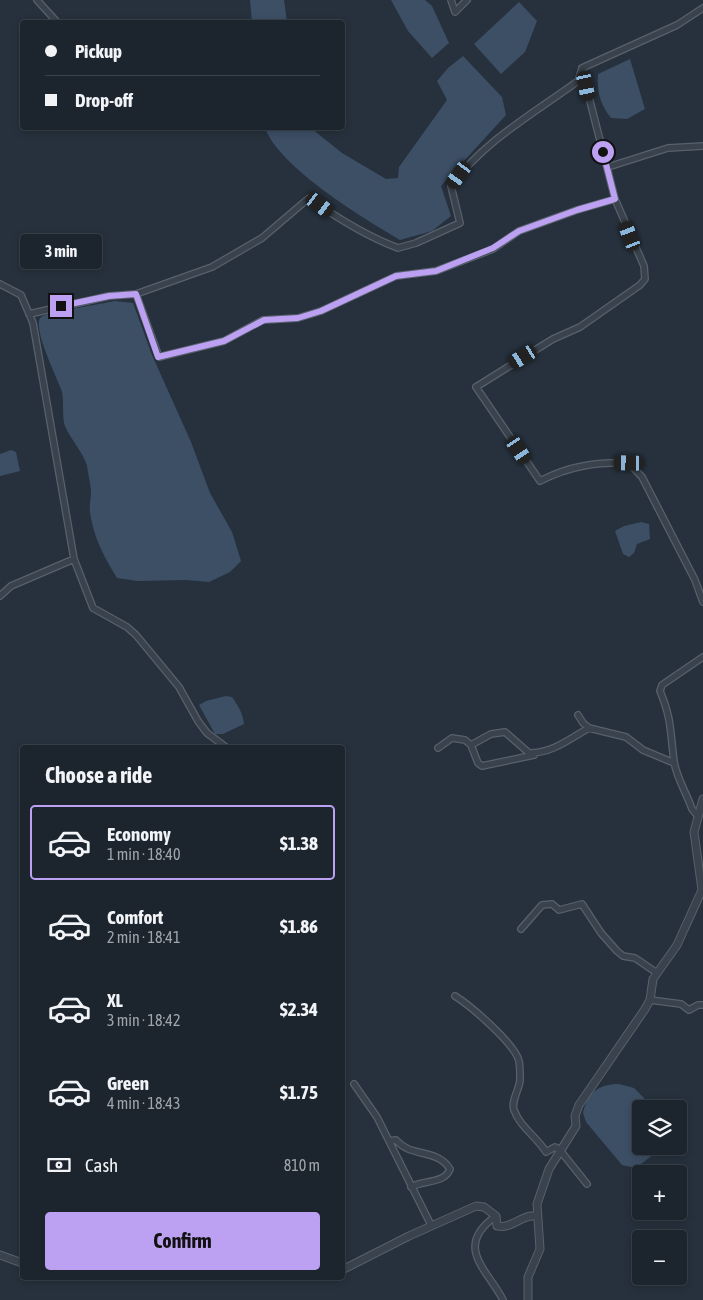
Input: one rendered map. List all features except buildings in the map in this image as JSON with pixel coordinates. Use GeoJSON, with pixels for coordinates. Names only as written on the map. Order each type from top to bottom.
{"type":"FeatureCollection","features":[{"type":"Feature","properties":{"kind":"street"},"geometry":{"type":"LineString","coordinates":[[37,0],[55,20]]}},
{"type":"Feature","properties":{"kind":"street"},"geometry":{"type":"LineString","coordinates":[[451,0],[455,12],[467,0]]}},
{"type":"Feature","properties":{"kind":"street"},"geometry":{"type":"LineString","coordinates":[[29,314],[109,296],[136,294],[212,267],[262,238],[310,198],[358,229],[398,248],[416,243],[460,223],[451,186],[459,175],[474,158],[522,118],[578,81],[582,68],[677,25],[703,8]]}},
{"type":"Feature","properties":{"kind":"street"},"geometry":{"type":"LineString","coordinates":[[582,68],[590,106],[608,167],[615,199],[644,266],[646,278],[640,286],[580,327],[545,344],[476,387],[540,482],[561,471],[581,465],[629,463],[642,478],[695,580],[703,602]]}},
{"type":"Feature","properties":{"kind":"street"},"geometry":{"type":"LineString","coordinates":[[608,167],[668,148],[703,146]]}},
{"type":"Feature","properties":{"kind":"street"},"geometry":{"type":"LineString","coordinates":[[136,294],[158,357],[224,341],[264,320],[298,318],[321,311],[396,276],[436,271],[493,248],[519,231],[577,210],[615,199]]}},
{"type":"Feature","properties":{"kind":"street"},"geometry":{"type":"LineString","coordinates":[[0,284],[21,295],[29,314],[38,347],[74,559],[93,608],[127,627],[136,635],[179,688],[207,733],[224,745]]}},
{"type":"Feature","properties":{"kind":"street"},"geometry":{"type":"LineString","coordinates":[[0,596],[11,586],[74,559]]}},
{"type":"Feature","properties":{"kind":"street"},"geometry":{"type":"LineString","coordinates":[[697,815],[692,809],[674,762],[671,721],[668,707],[660,692],[662,685],[703,657]]}},
{"type":"Feature","properties":{"kind":"street"},"geometry":{"type":"LineString","coordinates":[[578,716],[589,728],[626,738],[643,750],[674,762]]}},
{"type":"Feature","properties":{"kind":"street"},"geometry":{"type":"LineString","coordinates":[[438,748],[452,738],[465,740],[471,745],[478,763],[482,766],[558,747],[589,728]]}},
{"type":"Feature","properties":{"kind":"street"},"geometry":{"type":"LineString","coordinates":[[471,745],[491,734],[505,732],[529,753],[540,753]]}},
{"type":"Feature","properties":{"kind":"street"},"geometry":{"type":"LineString","coordinates":[[528,1300],[528,1277],[540,1249],[537,1204],[542,1188],[559,1149],[576,1126],[575,1116],[579,1105],[650,1000],[652,979],[677,945],[702,891],[694,832],[697,815],[703,799]]}},
{"type":"Feature","properties":{"kind":"street"},"geometry":{"type":"LineString","coordinates":[[521,929],[542,905],[552,904],[559,910],[582,904],[601,933],[617,951],[623,956],[635,958],[657,973]]}},
{"type":"Feature","properties":{"kind":"street"},"geometry":{"type":"LineString","coordinates":[[455,996],[473,1008],[514,1051],[519,1061],[520,1082],[513,1104],[520,1123],[536,1137],[546,1152],[555,1147],[559,1149],[587,1184]]}},
{"type":"Feature","properties":{"kind":"street"},"geometry":{"type":"LineString","coordinates":[[650,1000],[682,1004],[689,1010],[698,1005],[703,1005]]}},
{"type":"Feature","properties":{"kind":"street"},"geometry":{"type":"LineString","coordinates":[[354,1084],[377,1117],[431,1225]]}},
{"type":"Feature","properties":{"kind":"street"},"geometry":{"type":"LineString","coordinates":[[389,1141],[396,1140],[407,1150],[440,1158],[450,1168],[449,1173],[442,1178],[411,1187]]}},
{"type":"Feature","properties":{"kind":"street"},"geometry":{"type":"LineString","coordinates":[[345,1268],[431,1225],[476,1206],[484,1207],[496,1216]]}},
{"type":"Feature","properties":{"kind":"street"},"geometry":{"type":"LineString","coordinates":[[496,1216],[496,1225],[502,1227],[509,1226],[529,1215],[537,1216]]}},
{"type":"Feature","properties":{"kind":"street"},"geometry":{"type":"LineString","coordinates":[[496,1216],[490,1220],[477,1238],[476,1251],[482,1271],[498,1288],[503,1300]]}},
{"type":"Feature","properties":{"kind":"street"},"geometry":{"type":"LineString","coordinates":[[0,1255],[20,1262]]}},
{"type":"Feature","properties":{"kind":"water"},"geometry":{"type":"Polygon","coordinates":[[[250,0],[284,0],[287,20],[252,20],[250,0]]]}},
{"type":"Feature","properties":{"kind":"water"},"geometry":{"type":"Polygon","coordinates":[[[391,0],[425,0],[432,6],[449,43],[432,58],[408,31],[391,0]]]}},
{"type":"Feature","properties":{"kind":"water"},"geometry":{"type":"Polygon","coordinates":[[[519,2],[537,21],[525,52],[501,74],[474,44],[519,2]]]}},
{"type":"Feature","properties":{"kind":"water"},"geometry":{"type":"Polygon","coordinates":[[[463,56],[502,97],[506,115],[441,186],[451,216],[432,231],[400,240],[384,231],[324,191],[305,175],[287,159],[266,130],[313,130],[342,153],[386,179],[398,178],[399,167],[447,100],[437,81],[448,68],[463,56]]]}},
{"type":"Feature","properties":{"kind":"water"},"geometry":{"type":"Polygon","coordinates":[[[630,59],[645,109],[627,119],[611,118],[600,98],[598,74],[630,59]]]}},
{"type":"Feature","properties":{"kind":"water"},"geometry":{"type":"Polygon","coordinates":[[[115,301],[133,303],[152,355],[191,442],[210,493],[232,532],[241,561],[230,572],[209,582],[186,580],[137,581],[117,578],[96,538],[91,521],[91,490],[87,466],[65,426],[62,392],[42,342],[39,323],[41,317],[45,315],[115,301]]]}},
{"type":"Feature","properties":{"kind":"water"},"geometry":{"type":"Polygon","coordinates":[[[11,450],[16,452],[20,471],[0,476],[0,454],[11,450]]]}},
{"type":"Feature","properties":{"kind":"water"},"geometry":{"type":"Polygon","coordinates":[[[641,522],[649,524],[650,539],[637,544],[634,553],[629,557],[623,554],[615,531],[624,526],[641,522]]]}},
{"type":"Feature","properties":{"kind":"water"},"geometry":{"type":"Polygon","coordinates":[[[226,696],[232,697],[236,703],[244,724],[223,734],[215,734],[199,705],[206,701],[226,696]]]}},
{"type":"Feature","properties":{"kind":"water"},"geometry":{"type":"Polygon","coordinates":[[[612,1084],[634,1088],[644,1098],[644,1100],[632,1100],[632,1155],[653,1155],[640,1165],[632,1165],[632,1167],[622,1165],[586,1122],[583,1113],[591,1095],[600,1088],[612,1084]]]}},
{"type":"Feature","properties":{"kind":"route"},"geometry":{"type":"LineString","coordinates":[[61,306],[109,296],[136,294],[158,357],[196,350],[224,341],[264,320],[298,318],[321,311],[396,276],[436,271],[493,248],[519,231],[577,210],[615,199],[603,152]]}}]}
